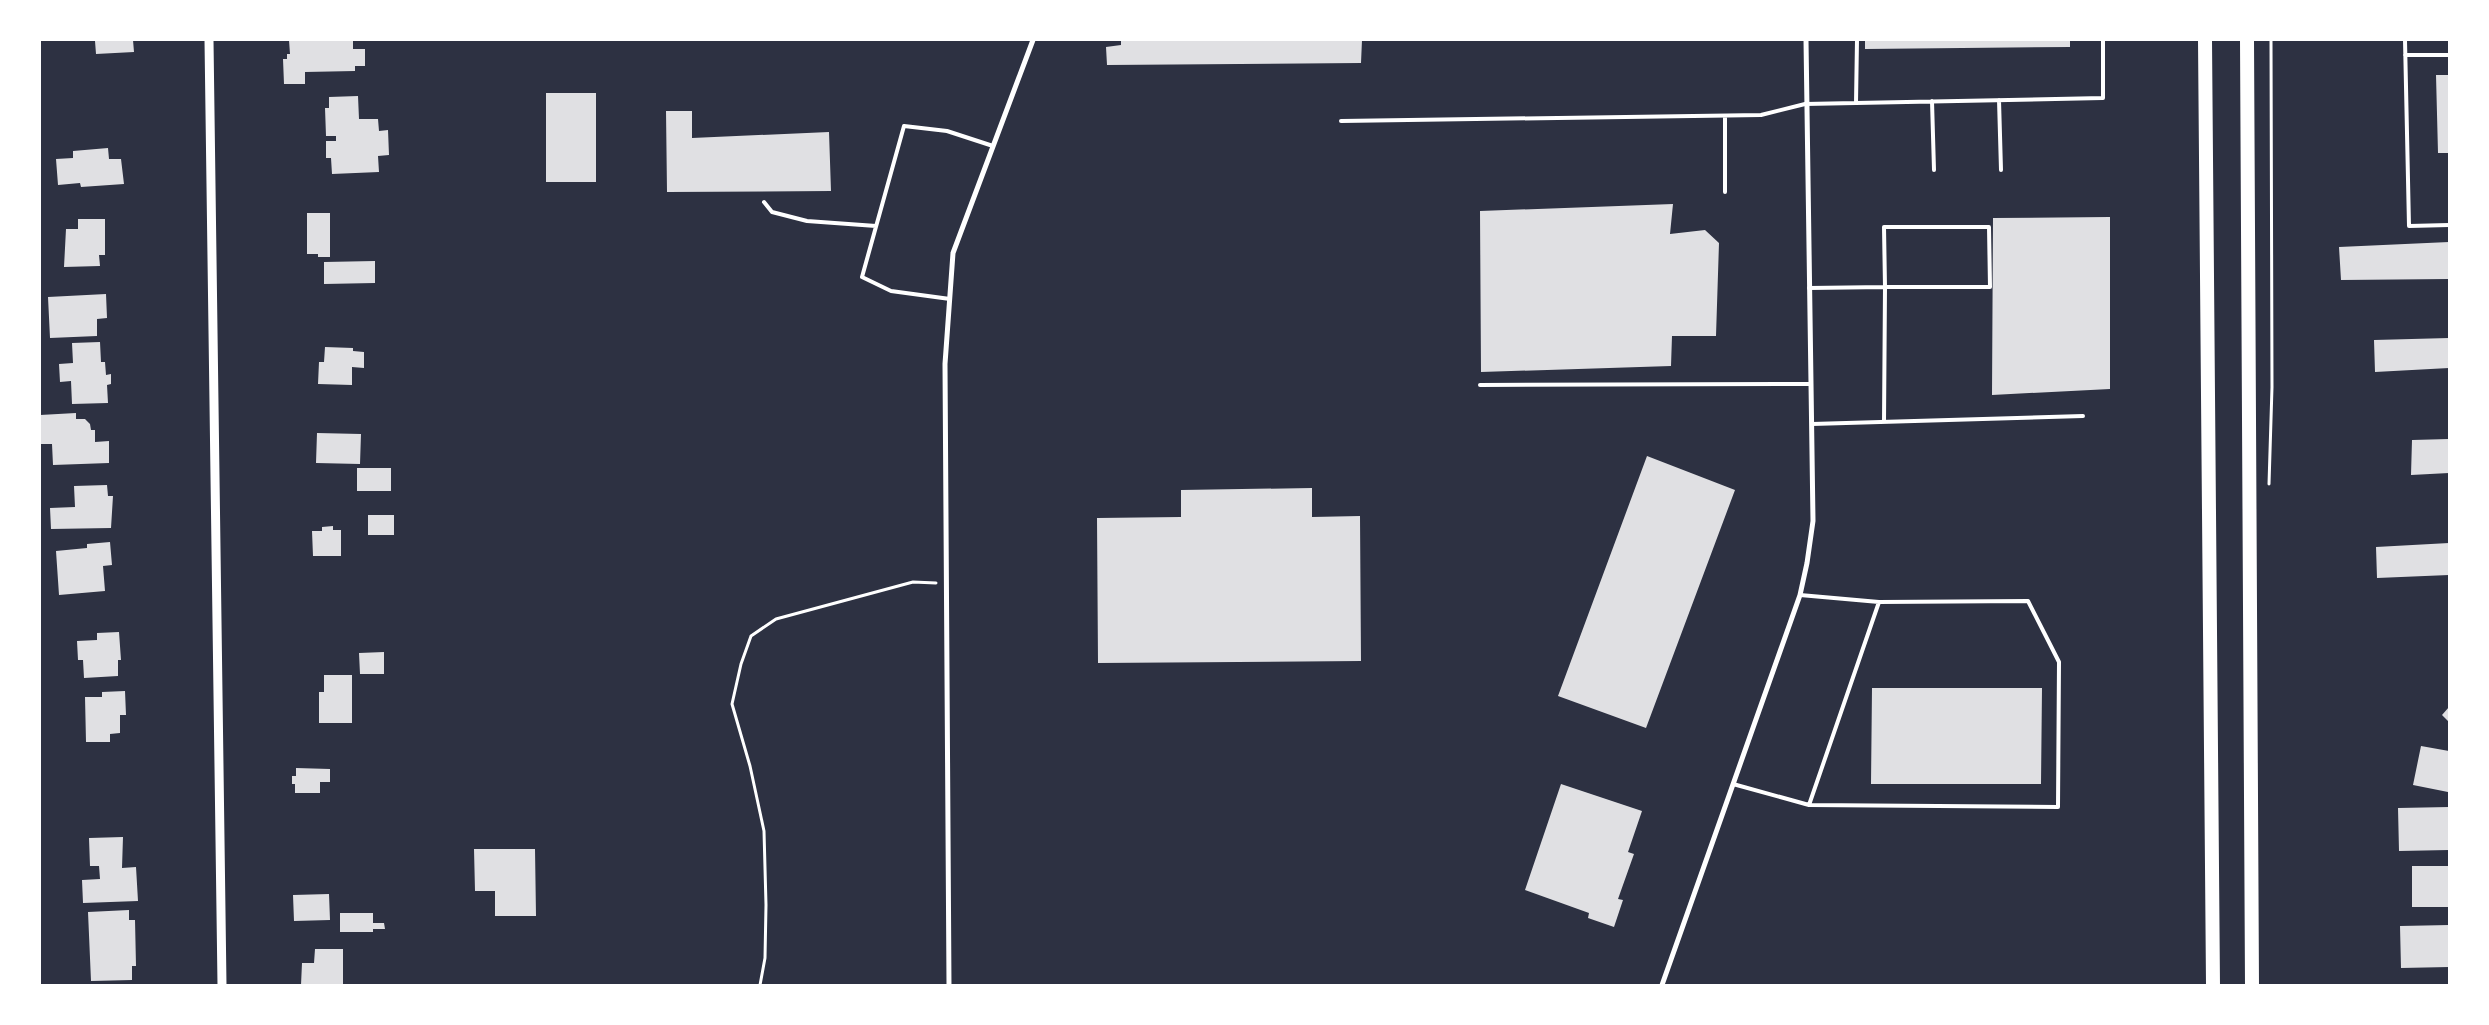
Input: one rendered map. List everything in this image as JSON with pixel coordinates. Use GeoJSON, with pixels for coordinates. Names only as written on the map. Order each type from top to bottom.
{"type":"FeatureCollection","features":[{"type":"Feature","properties":{"kind":"highway"},"geometry":{"type":"LineString","coordinates":[[2205,40],[2213,985]]}},
{"type":"Feature","properties":{"kind":"highway"},"geometry":{"type":"LineString","coordinates":[[2247,40],[2252,985]]}},
{"type":"Feature","properties":{"kind":"street"},"geometry":{"type":"LineString","coordinates":[[209,40],[222,985]]}},
{"type":"Feature","properties":{"kind":"street"},"geometry":{"type":"LineString","coordinates":[[950,985],[945,364],[954,253],[1033,40]]}},
{"type":"Feature","properties":{"kind":"street"},"geometry":{"type":"LineString","coordinates":[[1662,985],[1800,595],[1807,564],[1813,521],[1805,104],[1806,40]]}},
{"type":"Feature","properties":{"kind":"lane"},"geometry":{"type":"LineString","coordinates":[[1856,103],[1857,40]]}},
{"type":"Feature","properties":{"kind":"lane"},"geometry":{"type":"LineString","coordinates":[[1341,121],[1761,115],[1805,104],[2104,98],[2103,40]]}},
{"type":"Feature","properties":{"kind":"lane"},"geometry":{"type":"LineString","coordinates":[[2405,40],[2409,226],[2449,225]]}},
{"type":"Feature","properties":{"kind":"lane"},"geometry":{"type":"LineString","coordinates":[[2405,55],[2449,55]]}},
{"type":"Feature","properties":{"kind":"lane"},"geometry":{"type":"LineString","coordinates":[[1998,100],[2001,170]]}},
{"type":"Feature","properties":{"kind":"lane"},"geometry":{"type":"LineString","coordinates":[[1932,101],[1934,170]]}},
{"type":"Feature","properties":{"kind":"lane"},"geometry":{"type":"LineString","coordinates":[[1725,116],[1725,192]]}},
{"type":"Feature","properties":{"kind":"lane"},"geometry":{"type":"LineString","coordinates":[[950,299],[891,291],[862,277],[904,126],[947,131],[993,146]]}},
{"type":"Feature","properties":{"kind":"lane"},"geometry":{"type":"LineString","coordinates":[[764,202],[772,212],[807,220],[876,226]]}},
{"type":"Feature","properties":{"kind":"lane"},"geometry":{"type":"LineString","coordinates":[[1809,288],[1885,287],[1990,286],[1989,227],[1884,228],[1885,287],[1884,422]]}},
{"type":"Feature","properties":{"kind":"lane"},"geometry":{"type":"LineString","coordinates":[[1480,385],[1811,384]]}},
{"type":"Feature","properties":{"kind":"lane"},"geometry":{"type":"LineString","coordinates":[[1812,424],[2083,416]]}},
{"type":"Feature","properties":{"kind":"lane"},"geometry":{"type":"LineString","coordinates":[[1733,784],[1809,805],[2058,807],[2059,662],[2028,601],[1879,602],[1800,595]]}},
{"type":"Feature","properties":{"kind":"lane"},"geometry":{"type":"LineString","coordinates":[[1809,805],[1879,602]]}},
{"type":"Feature","properties":{"kind":"path"},"geometry":{"type":"LineString","coordinates":[[2268,485],[2272,387],[2271,40]]}},
{"type":"Feature","properties":{"kind":"path"},"geometry":{"type":"LineString","coordinates":[[760,985],[765,958],[764,831],[750,766],[732,704],[741,664],[751,636],[776,619],[913,582],[946,583]]}},
{"type":"Feature","properties":{"kind":"building"},"geometry":{"type":"Polygon","coordinates":[[[133,40],[134,52],[96,54],[95,41],[133,40]]]}},
{"type":"Feature","properties":{"kind":"building"},"geometry":{"type":"Polygon","coordinates":[[[289,40],[353,40],[353,49],[365,49],[365,66],[355,66],[355,71],[305,72],[305,84],[284,84],[283,59],[287,59],[287,54],[290,54],[289,40]]]}},
{"type":"Feature","properties":{"kind":"building"},"geometry":{"type":"Polygon","coordinates":[[[1121,40],[1362,40],[1361,63],[1107,65],[1106,47],[1121,45],[1121,40]]]}},
{"type":"Feature","properties":{"kind":"building"},"geometry":{"type":"Polygon","coordinates":[[[1865,40],[2070,40],[2070,47],[1865,49],[1865,40]]]}},
{"type":"Feature","properties":{"kind":"building"},"geometry":{"type":"Polygon","coordinates":[[[2436,75],[2449,75],[2449,153],[2438,153],[2436,75]]]}},
{"type":"Feature","properties":{"kind":"building"},"geometry":{"type":"Polygon","coordinates":[[[546,93],[596,93],[596,182],[546,182],[546,93]]]}},
{"type":"Feature","properties":{"kind":"building"},"geometry":{"type":"Polygon","coordinates":[[[358,96],[359,119],[378,119],[379,131],[388,130],[389,155],[378,156],[379,172],[332,174],[331,158],[326,158],[326,141],[336,141],[336,136],[326,136],[325,108],[329,108],[329,97],[358,96]]]}},
{"type":"Feature","properties":{"kind":"building"},"geometry":{"type":"Polygon","coordinates":[[[666,111],[692,111],[692,138],[829,132],[831,191],[667,192],[666,111]]]}},
{"type":"Feature","properties":{"kind":"building"},"geometry":{"type":"Polygon","coordinates":[[[108,148],[109,159],[121,159],[124,184],[81,187],[80,183],[58,185],[56,159],[73,158],[73,151],[108,148]]]}},
{"type":"Feature","properties":{"kind":"building"},"geometry":{"type":"Polygon","coordinates":[[[1673,204],[1670,234],[1705,230],[1719,243],[1716,336],[1672,336],[1671,366],[1481,372],[1480,211],[1673,204]]]}},
{"type":"Feature","properties":{"kind":"building"},"geometry":{"type":"Polygon","coordinates":[[[307,213],[330,213],[330,257],[318,257],[318,254],[307,254],[307,213]]]}},
{"type":"Feature","properties":{"kind":"building"},"geometry":{"type":"Polygon","coordinates":[[[2110,217],[2110,389],[1992,395],[1993,218],[2110,217]]]}},
{"type":"Feature","properties":{"kind":"building"},"geometry":{"type":"Polygon","coordinates":[[[78,219],[105,219],[105,255],[99,255],[100,266],[64,267],[66,229],[78,229],[78,219]]]}},
{"type":"Feature","properties":{"kind":"building"},"geometry":{"type":"Polygon","coordinates":[[[2449,242],[2449,279],[2341,280],[2339,247],[2449,242]]]}},
{"type":"Feature","properties":{"kind":"building"},"geometry":{"type":"Polygon","coordinates":[[[375,261],[375,283],[324,284],[324,262],[375,261]]]}},
{"type":"Feature","properties":{"kind":"building"},"geometry":{"type":"Polygon","coordinates":[[[106,294],[107,318],[97,319],[97,336],[50,338],[48,297],[106,294]]]}},
{"type":"Feature","properties":{"kind":"building"},"geometry":{"type":"Polygon","coordinates":[[[2449,338],[2449,368],[2375,372],[2374,340],[2449,338]]]}},
{"type":"Feature","properties":{"kind":"building"},"geometry":{"type":"Polygon","coordinates":[[[100,342],[101,362],[105,362],[106,375],[111,374],[111,384],[107,385],[108,403],[72,404],[71,381],[60,382],[59,364],[73,363],[72,343],[100,342]]]}},
{"type":"Feature","properties":{"kind":"building"},"geometry":{"type":"Polygon","coordinates":[[[325,347],[353,348],[353,351],[364,352],[364,368],[352,367],[352,385],[318,384],[319,362],[324,362],[325,347]]]}},
{"type":"Feature","properties":{"kind":"building"},"geometry":{"type":"Polygon","coordinates":[[[76,413],[76,419],[85,419],[90,424],[91,430],[95,430],[95,442],[109,441],[109,463],[53,465],[52,444],[40,444],[40,415],[76,413]]]}},
{"type":"Feature","properties":{"kind":"building"},"geometry":{"type":"Polygon","coordinates":[[[317,433],[361,434],[360,464],[316,463],[317,433]]]}},
{"type":"Feature","properties":{"kind":"building"},"geometry":{"type":"Polygon","coordinates":[[[2449,439],[2449,473],[2411,475],[2412,440],[2449,439]]]}},
{"type":"Feature","properties":{"kind":"building"},"geometry":{"type":"Polygon","coordinates":[[[1647,456],[1735,490],[1646,728],[1558,696],[1647,456]]]}},
{"type":"Feature","properties":{"kind":"building"},"geometry":{"type":"Polygon","coordinates":[[[357,468],[391,468],[391,491],[357,491],[357,468]]]}},
{"type":"Feature","properties":{"kind":"building"},"geometry":{"type":"Polygon","coordinates":[[[107,485],[108,496],[113,496],[111,528],[51,529],[50,508],[75,507],[74,486],[107,485]]]}},
{"type":"Feature","properties":{"kind":"building"},"geometry":{"type":"Polygon","coordinates":[[[1312,488],[1312,517],[1360,516],[1361,661],[1098,663],[1097,518],[1181,517],[1181,490],[1312,488]]]}},
{"type":"Feature","properties":{"kind":"building"},"geometry":{"type":"Polygon","coordinates":[[[368,515],[394,515],[394,535],[368,535],[368,515]]]}},
{"type":"Feature","properties":{"kind":"building"},"geometry":{"type":"Polygon","coordinates":[[[333,526],[333,530],[341,530],[341,556],[313,556],[312,531],[322,531],[322,527],[333,526]]]}},
{"type":"Feature","properties":{"kind":"building"},"geometry":{"type":"Polygon","coordinates":[[[110,542],[112,565],[103,566],[105,591],[59,595],[56,551],[87,548],[87,544],[110,542]]]}},
{"type":"Feature","properties":{"kind":"building"},"geometry":{"type":"Polygon","coordinates":[[[2449,543],[2449,575],[2377,578],[2376,547],[2449,543]]]}},
{"type":"Feature","properties":{"kind":"building"},"geometry":{"type":"Polygon","coordinates":[[[119,632],[121,660],[118,660],[118,676],[84,678],[83,660],[78,660],[77,641],[97,640],[97,633],[119,632]]]}},
{"type":"Feature","properties":{"kind":"building"},"geometry":{"type":"Polygon","coordinates":[[[384,652],[384,674],[360,674],[359,653],[384,652]]]}},
{"type":"Feature","properties":{"kind":"building"},"geometry":{"type":"Polygon","coordinates":[[[324,675],[352,675],[352,723],[319,723],[319,692],[324,692],[324,675]]]}},
{"type":"Feature","properties":{"kind":"building"},"geometry":{"type":"Polygon","coordinates":[[[1872,688],[2042,688],[2041,784],[1871,784],[1872,688]]]}},
{"type":"Feature","properties":{"kind":"building"},"geometry":{"type":"Polygon","coordinates":[[[125,691],[126,715],[120,715],[120,733],[110,734],[110,742],[86,742],[85,697],[102,697],[102,692],[125,691]]]}},
{"type":"Feature","properties":{"kind":"building"},"geometry":{"type":"Polygon","coordinates":[[[2449,707],[2449,722],[2442,715],[2449,707]]]}},
{"type":"Feature","properties":{"kind":"building"},"geometry":{"type":"Polygon","coordinates":[[[2421,746],[2449,751],[2448,792],[2413,785],[2421,746]]]}},
{"type":"Feature","properties":{"kind":"building"},"geometry":{"type":"Polygon","coordinates":[[[296,768],[330,769],[330,782],[320,782],[320,793],[295,793],[295,784],[292,784],[292,776],[296,776],[296,768]]]}},
{"type":"Feature","properties":{"kind":"building"},"geometry":{"type":"Polygon","coordinates":[[[1561,784],[1642,811],[1628,852],[1634,854],[1618,899],[1623,900],[1614,927],[1588,918],[1589,913],[1525,890],[1561,784]]]}},
{"type":"Feature","properties":{"kind":"building"},"geometry":{"type":"Polygon","coordinates":[[[2449,807],[2449,850],[2399,851],[2398,808],[2449,807]]]}},
{"type":"Feature","properties":{"kind":"building"},"geometry":{"type":"Polygon","coordinates":[[[123,837],[122,868],[136,867],[138,901],[83,903],[82,880],[100,879],[99,866],[90,866],[89,838],[123,837]]]}},
{"type":"Feature","properties":{"kind":"building"},"geometry":{"type":"Polygon","coordinates":[[[474,849],[535,849],[536,916],[495,916],[495,891],[475,891],[474,849]]]}},
{"type":"Feature","properties":{"kind":"building"},"geometry":{"type":"Polygon","coordinates":[[[2412,866],[2449,866],[2449,907],[2412,907],[2412,866]]]}},
{"type":"Feature","properties":{"kind":"building"},"geometry":{"type":"Polygon","coordinates":[[[329,894],[330,920],[294,921],[293,895],[329,894]]]}},
{"type":"Feature","properties":{"kind":"building"},"geometry":{"type":"Polygon","coordinates":[[[129,910],[129,920],[135,920],[136,966],[132,966],[132,980],[91,981],[88,912],[129,910]]]}},
{"type":"Feature","properties":{"kind":"building"},"geometry":{"type":"Polygon","coordinates":[[[340,913],[373,913],[373,923],[384,923],[385,929],[373,929],[373,932],[340,932],[340,913]]]}},
{"type":"Feature","properties":{"kind":"building"},"geometry":{"type":"Polygon","coordinates":[[[2449,925],[2449,967],[2401,968],[2400,926],[2449,925]]]}},
{"type":"Feature","properties":{"kind":"building"},"geometry":{"type":"Polygon","coordinates":[[[315,949],[343,949],[343,985],[301,985],[302,963],[314,963],[315,949]]]}}]}
